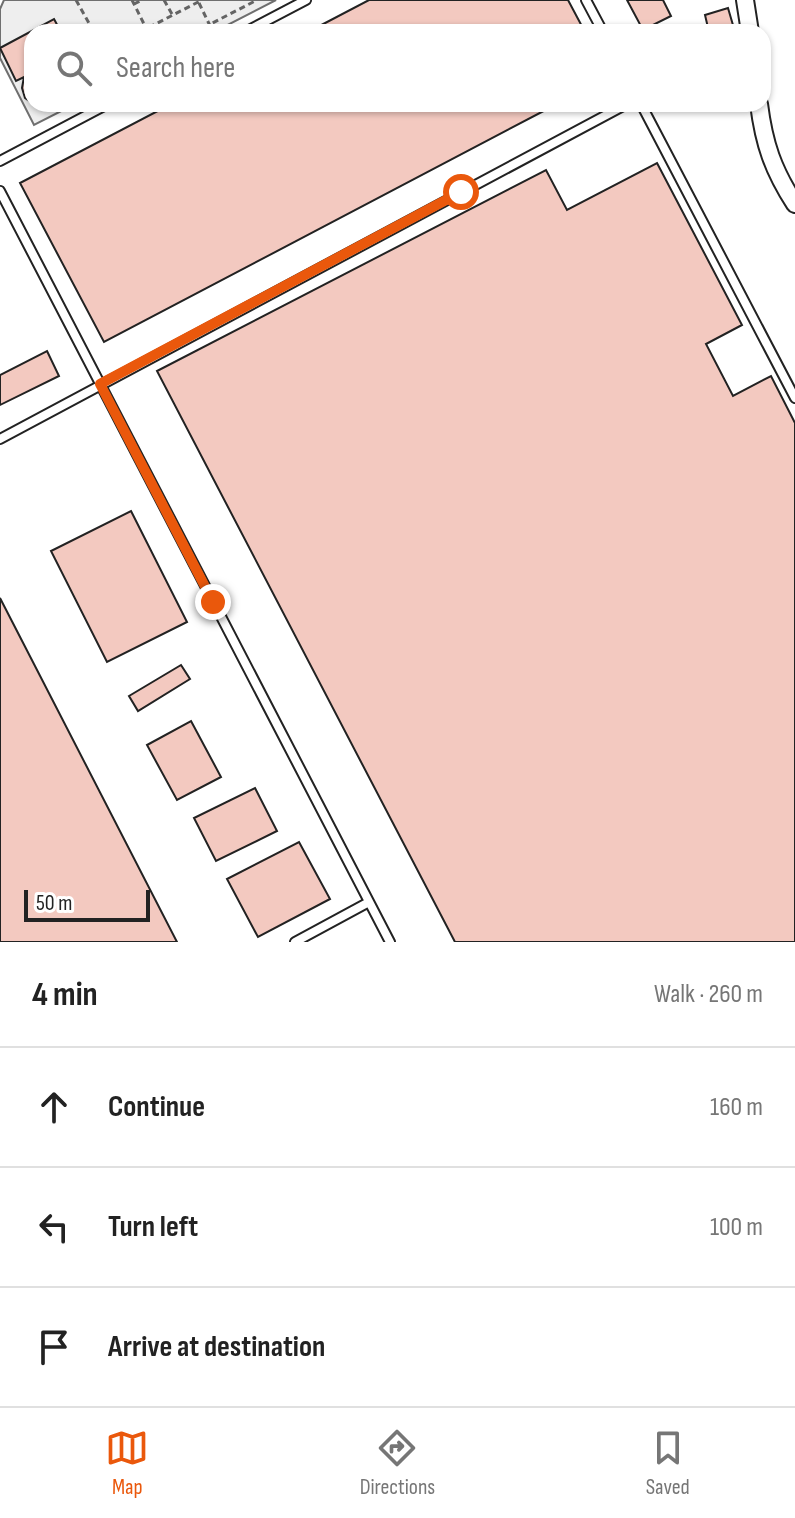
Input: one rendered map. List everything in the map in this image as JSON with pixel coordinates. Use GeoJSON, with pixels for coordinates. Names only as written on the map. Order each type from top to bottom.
{"type":"FeatureCollection","features":[{"type":"Feature","properties":{"kind":"street"},"geometry":{"type":"LineString","coordinates":[[745,0],[749,24]]}},
{"type":"Feature","properties":{"kind":"street"},"geometry":{"type":"LineString","coordinates":[[760,112],[776,174],[795,204]]}},
{"type":"Feature","properties":{"kind":"lane"},"geometry":{"type":"LineString","coordinates":[[259,24],[306,0]]}},
{"type":"Feature","properties":{"kind":"lane"},"geometry":{"type":"LineString","coordinates":[[586,0],[599,24]]}},
{"type":"Feature","properties":{"kind":"lane"},"geometry":{"type":"LineString","coordinates":[[0,161],[93,112]]}},
{"type":"Feature","properties":{"kind":"lane"},"geometry":{"type":"LineString","coordinates":[[0,439],[612,112]]}},
{"type":"Feature","properties":{"kind":"lane"},"geometry":{"type":"LineString","coordinates":[[645,112],[795,398]]}},
{"type":"Feature","properties":{"kind":"lane"},"geometry":{"type":"LineString","coordinates":[[0,191],[390,942]]}},
{"type":"Feature","properties":{"kind":"lane"},"geometry":{"type":"LineString","coordinates":[[295,942],[369,902]]}},
{"type":"Feature","properties":{"kind":"path"},"geometry":{"type":"LineString","coordinates":[[76,0],[90,24]]}},
{"type":"Feature","properties":{"kind":"path"},"geometry":{"type":"LineString","coordinates":[[142,0],[133,2],[144,24]]}},
{"type":"Feature","properties":{"kind":"path"},"geometry":{"type":"LineString","coordinates":[[164,0],[172,15]]}},
{"type":"Feature","properties":{"kind":"path"},"geometry":{"type":"LineString","coordinates":[[211,24],[257,0]]}},
{"type":"Feature","properties":{"kind":"path"},"geometry":{"type":"LineString","coordinates":[[157,24],[200,1],[209,24]]}},
{"type":"Feature","properties":{"kind":"shaded area"},"geometry":{"type":"Polygon","coordinates":[[[4,0],[276,0],[230,24],[24,24],[24,105],[0,58],[0,9],[4,0]]]}},
{"type":"Feature","properties":{"kind":"shaded area"},"geometry":{"type":"Polygon","coordinates":[[[27,112],[59,112],[34,125],[27,112]]]}},
{"type":"Feature","properties":{"kind":"building"},"geometry":{"type":"Polygon","coordinates":[[[369,0],[568,0],[581,24],[323,24],[369,0]]]}},
{"type":"Feature","properties":{"kind":"building"},"geometry":{"type":"Polygon","coordinates":[[[627,0],[663,0],[671,16],[655,24],[640,24],[627,0]]]}},
{"type":"Feature","properties":{"kind":"building"},"geometry":{"type":"Polygon","coordinates":[[[728,8],[733,24],[707,24],[705,15],[728,8]]]}},
{"type":"Feature","properties":{"kind":"building"},"geometry":{"type":"Polygon","coordinates":[[[24,35],[24,77],[16,81],[0,48],[24,35]]]}},
{"type":"Feature","properties":{"kind":"building"},"geometry":{"type":"Polygon","coordinates":[[[156,112],[542,112],[104,342],[20,183],[156,112]]]}},
{"type":"Feature","properties":{"kind":"building"},"geometry":{"type":"Polygon","coordinates":[[[657,163],[742,325],[706,344],[733,396],[771,376],[795,423],[795,942],[455,942],[157,371],[546,170],[567,210],[657,163]]]}},
{"type":"Feature","properties":{"kind":"building"},"geometry":{"type":"Polygon","coordinates":[[[47,351],[59,376],[0,405],[0,375],[47,351]]]}},
{"type":"Feature","properties":{"kind":"building"},"geometry":{"type":"Polygon","coordinates":[[[131,511],[187,622],[107,662],[51,551],[131,511]]]}},
{"type":"Feature","properties":{"kind":"building"},"geometry":{"type":"Polygon","coordinates":[[[0,598],[177,942],[0,942],[0,598]]]}},
{"type":"Feature","properties":{"kind":"building"},"geometry":{"type":"Polygon","coordinates":[[[181,665],[190,679],[138,711],[129,696],[181,665]]]}},
{"type":"Feature","properties":{"kind":"building"},"geometry":{"type":"Polygon","coordinates":[[[191,721],[221,777],[177,800],[147,745],[191,721]]]}},
{"type":"Feature","properties":{"kind":"building"},"geometry":{"type":"Polygon","coordinates":[[[255,788],[277,831],[216,861],[194,818],[255,788]]]}},
{"type":"Feature","properties":{"kind":"building"},"geometry":{"type":"Polygon","coordinates":[[[299,842],[330,899],[258,937],[227,879],[299,842]]]}},
{"type":"Feature","properties":{"kind":"route"},"geometry":{"type":"LineString","coordinates":[[213,602],[100,384],[461,192]]}}]}
